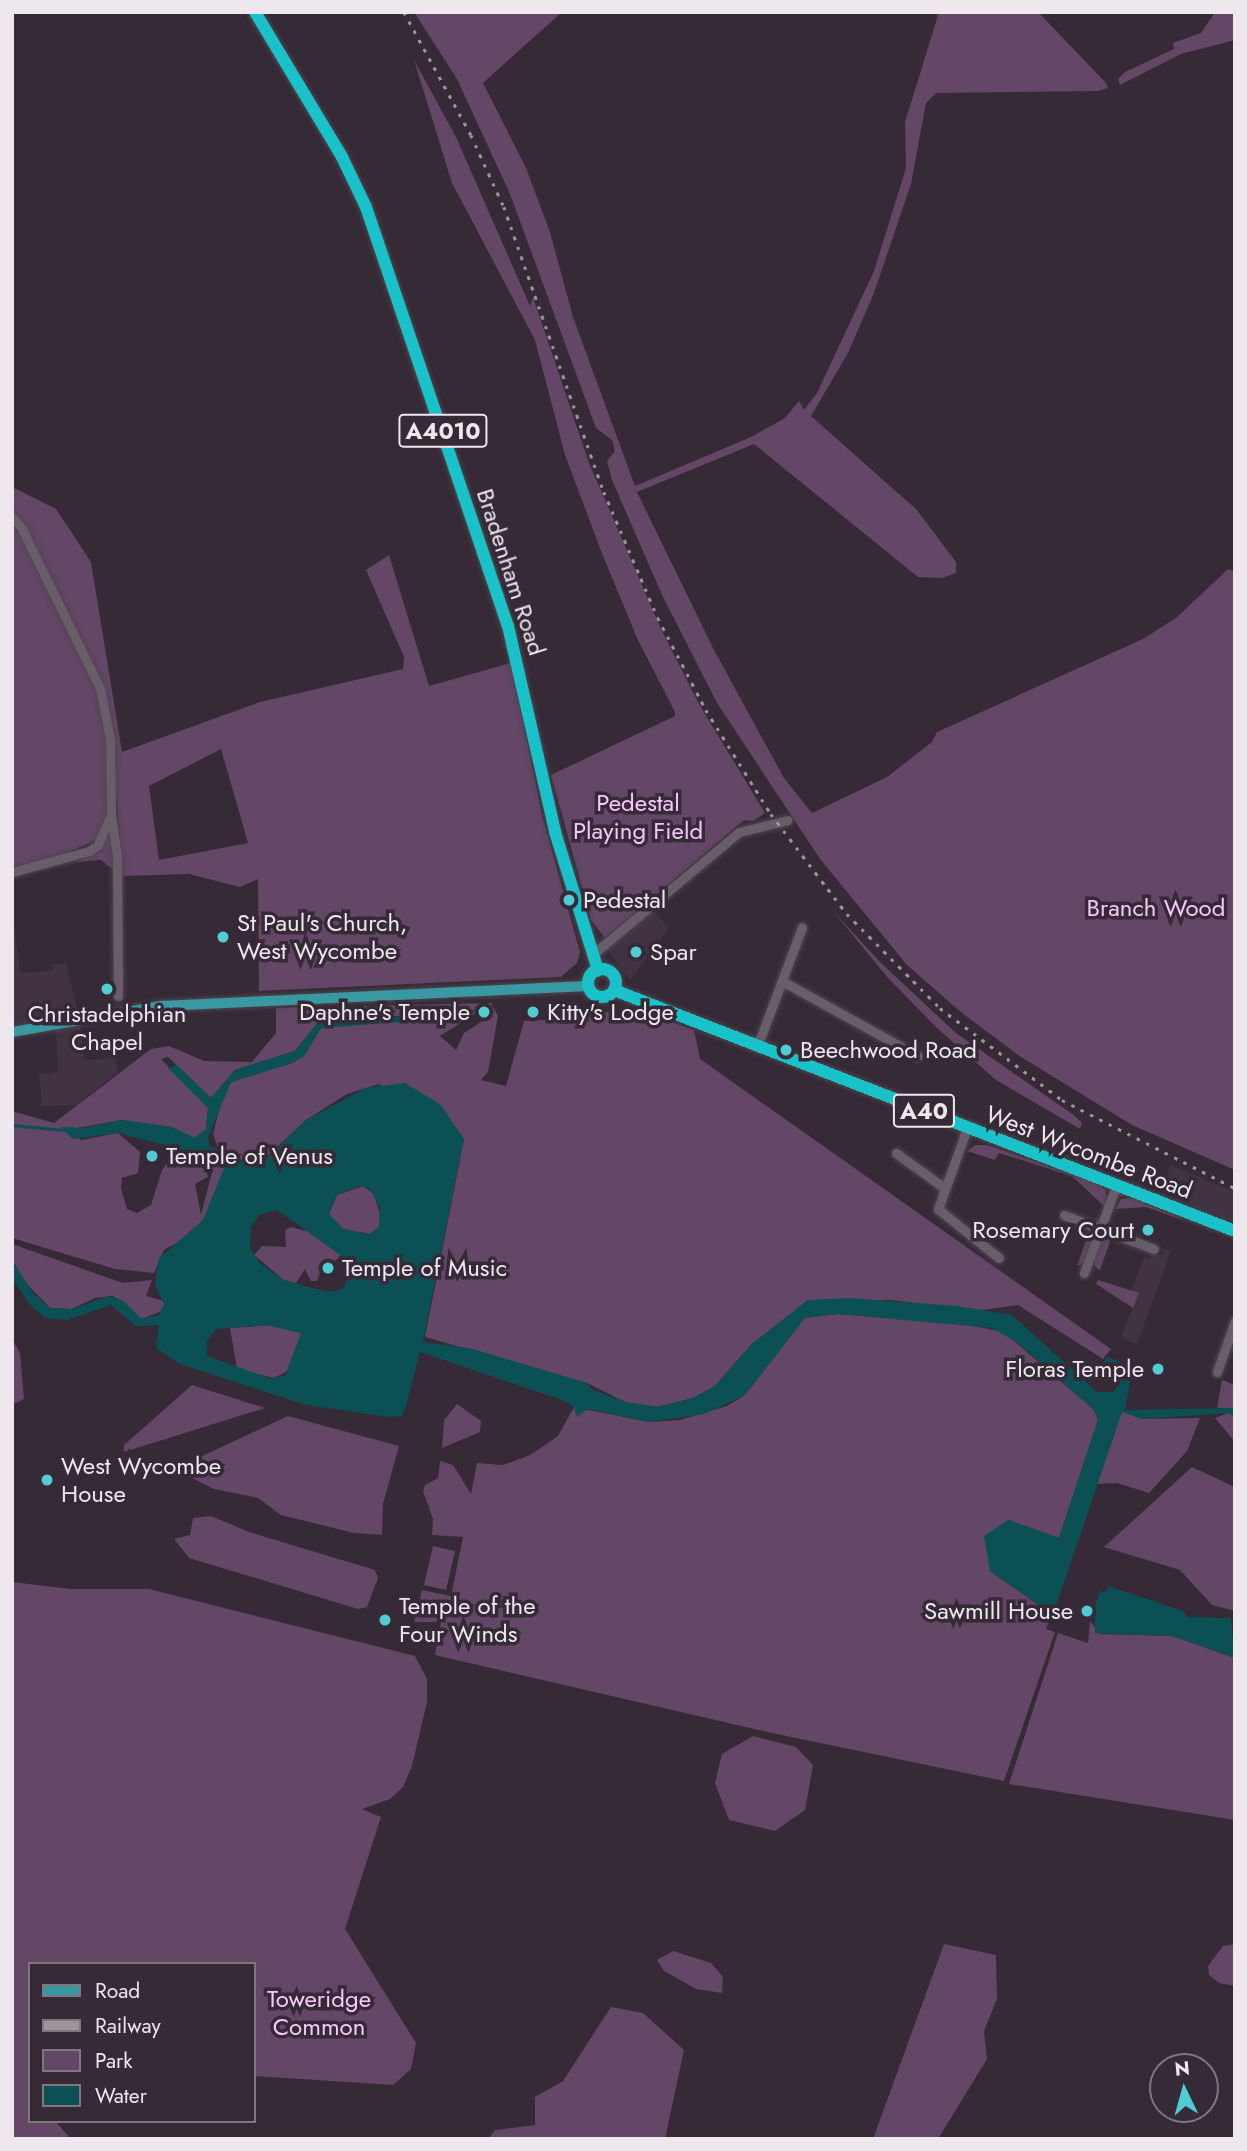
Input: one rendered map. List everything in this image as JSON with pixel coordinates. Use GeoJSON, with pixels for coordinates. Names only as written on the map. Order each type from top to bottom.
{"type":"FeatureCollection","features":[{"type":"Feature","properties":{"kind":"highway","name":"Bradenham Road"},"geometry":{"type":"LineString","coordinates":[[255,12],[342,157],[366,206],[508,626],[526,687],[555,832],[598,970]]}},
{"type":"Feature","properties":{"kind":"highway"},"geometry":{"type":"LineString","coordinates":[[587,986],[590,975],[598,970]]}},
{"type":"Feature","properties":{"kind":"highway","name":"A40"},"geometry":{"type":"LineString","coordinates":[[587,986],[601,998],[614,990],[611,973],[598,970]]}},
{"type":"Feature","properties":{"kind":"highway","name":"West Wycombe Road"},"geometry":{"type":"LineString","coordinates":[[614,990],[1235,1231]]}},
{"type":"Feature","properties":{"kind":"main road","name":"A40"},"geometry":{"type":"LineString","coordinates":[[12,1032],[118,1005],[587,986]]}},
{"type":"Feature","properties":{"kind":"street"},"geometry":{"type":"LineString","coordinates":[[12,517],[21,527],[100,688],[110,739],[111,814],[117,856],[118,1005]]}},
{"type":"Feature","properties":{"kind":"street"},"geometry":{"type":"LineString","coordinates":[[12,872],[89,851],[98,845],[111,814]]}},
{"type":"Feature","properties":{"kind":"street"},"geometry":{"type":"LineString","coordinates":[[593,954],[739,832],[788,820]]}},
{"type":"Feature","properties":{"kind":"street"},"geometry":{"type":"LineString","coordinates":[[757,1047],[802,927]]}},
{"type":"Feature","properties":{"kind":"street"},"geometry":{"type":"LineString","coordinates":[[782,981],[918,1056]]}},
{"type":"Feature","properties":{"kind":"street"},"geometry":{"type":"LineString","coordinates":[[967,1128],[943,1187],[938,1209],[999,1258]]}},
{"type":"Feature","properties":{"kind":"street"},"geometry":{"type":"LineString","coordinates":[[896,1153],[943,1187]]}},
{"type":"Feature","properties":{"kind":"street"},"geometry":{"type":"LineString","coordinates":[[1084,1273],[1116,1186]]}},
{"type":"Feature","properties":{"kind":"street"},"geometry":{"type":"LineString","coordinates":[[1064,1215],[1154,1249]]}},
{"type":"Feature","properties":{"kind":"street"},"geometry":{"type":"LineString","coordinates":[[1217,1372],[1235,1321]]}},
{"type":"Feature","properties":{"kind":"shaded area"},"geometry":{"type":"Polygon","coordinates":[[[12,908],[20,973],[53,970],[52,964],[66,963],[78,1011],[12,1025],[12,908]]]}},
{"type":"Feature","properties":{"kind":"shaded area"},"geometry":{"type":"Polygon","coordinates":[[[652,909],[669,928],[630,981],[607,949],[652,909]]]}},
{"type":"Feature","properties":{"kind":"shaded area"},"geometry":{"type":"Polygon","coordinates":[[[80,1024],[84,1060],[116,1058],[117,1073],[76,1105],[42,1106],[39,1074],[58,1072],[56,1030],[80,1024]]]}},
{"type":"Feature","properties":{"kind":"shaded area"},"geometry":{"type":"Polygon","coordinates":[[[1171,1165],[1235,1192],[1235,1222],[1179,1200],[1181,1193],[1162,1186],[1171,1165]]]}},
{"type":"Feature","properties":{"kind":"shaded area"},"geometry":{"type":"Polygon","coordinates":[[[1164,1249],[1171,1251],[1137,1344],[1121,1338],[1138,1294],[1132,1291],[1144,1257],[1151,1259],[1149,1252],[1161,1256],[1164,1249]]]}},
{"type":"Feature","properties":{"kind":"green space","name":"Branch Wood"},"geometry":{"type":"Polygon","coordinates":[[[414,12],[562,12],[483,83],[526,168],[550,232],[573,317],[635,486],[751,437],[785,418],[799,401],[804,410],[817,393],[874,271],[906,168],[905,122],[939,12],[1038,12],[1106,83],[1108,88],[1098,91],[936,93],[926,103],[911,184],[874,293],[848,353],[811,416],[916,509],[956,562],[956,573],[942,578],[918,577],[754,444],[637,492],[713,648],[784,778],[812,813],[887,777],[932,742],[937,732],[1143,639],[1176,618],[1228,569],[1235,571],[1235,1170],[1132,1125],[1021,1057],[962,1013],[907,965],[820,859],[717,703],[663,597],[612,480],[607,461],[615,451],[612,440],[596,428],[510,194],[457,79],[414,12]]]}},
{"type":"Feature","properties":{"kind":"green space"},"geometry":{"type":"Polygon","coordinates":[[[1215,12],[1235,12],[1235,40],[1181,54],[1120,85],[1118,79],[1125,72],[1174,49],[1173,43],[1201,33],[1215,12]]]}},
{"type":"Feature","properties":{"kind":"green space","name":"Pedestal Playing Field"},"geometry":{"type":"Polygon","coordinates":[[[414,60],[456,137],[530,306],[533,297],[589,463],[660,627],[699,704],[765,813],[753,821],[744,820],[605,938],[591,920],[551,775],[675,716],[675,712],[637,638],[601,551],[565,455],[535,340],[452,183],[414,60]]]}},
{"type":"Feature","properties":{"kind":"green space"},"geometry":{"type":"Polygon","coordinates":[[[12,487],[56,509],[91,562],[122,752],[260,702],[403,669],[404,657],[366,570],[389,555],[429,686],[511,663],[542,815],[580,952],[577,963],[561,977],[259,991],[258,879],[240,887],[189,874],[123,876],[109,707],[12,515],[12,487]],[[221,749],[149,786],[159,860],[248,843],[221,749]]]}},
{"type":"Feature","properties":{"kind":"green space"},"geometry":{"type":"Polygon","coordinates":[[[12,517],[96,686],[106,740],[107,812],[96,840],[50,860],[12,867],[12,517]]]}},
{"type":"Feature","properties":{"kind":"green space"},"geometry":{"type":"Polygon","coordinates":[[[112,827],[116,872],[101,860],[75,862],[100,851],[112,827]]]}},
{"type":"Feature","properties":{"kind":"green space"},"geometry":{"type":"Polygon","coordinates":[[[833,911],[881,963],[956,1033],[1075,1116],[1082,1123],[1080,1129],[996,1080],[937,1028],[888,978],[833,911]]]}},
{"type":"Feature","properties":{"kind":"green space"},"geometry":{"type":"Polygon","coordinates":[[[491,1003],[498,1016],[488,1072],[481,1080],[506,1086],[524,1021],[567,1019],[569,1003],[644,1020],[640,1011],[694,1030],[700,1059],[1111,1349],[1103,1359],[1018,1305],[975,1311],[891,1300],[808,1300],[752,1344],[715,1386],[693,1398],[657,1407],[625,1402],[587,1383],[425,1337],[464,1139],[379,1084],[347,1094],[306,1120],[259,1164],[244,1164],[219,1151],[213,1134],[222,1098],[231,1082],[292,1063],[304,1056],[321,1028],[465,1012],[319,1021],[295,1051],[235,1070],[211,1098],[168,1057],[161,1059],[208,1108],[206,1129],[195,1138],[171,1127],[121,1120],[72,1129],[81,1140],[118,1133],[140,1152],[138,1173],[122,1178],[121,1188],[127,1209],[137,1213],[151,1205],[162,1170],[177,1149],[200,1157],[197,1164],[204,1169],[205,1164],[225,1168],[207,1214],[192,1234],[164,1250],[154,1273],[115,1269],[12,1238],[12,1111],[54,1123],[151,1049],[169,1046],[204,1061],[252,1062],[276,1033],[276,1008],[491,1003]],[[489,1011],[475,1014],[440,1036],[456,1050],[464,1033],[490,1016],[489,1011]],[[206,1170],[208,1177],[195,1184],[201,1215],[212,1172],[206,1170]]]}},
{"type":"Feature","properties":{"kind":"green space"},"geometry":{"type":"Polygon","coordinates":[[[975,1145],[987,1145],[1096,1183],[1105,1189],[1107,1200],[1104,1206],[1072,1176],[999,1153],[995,1160],[967,1151],[975,1145]]]}},
{"type":"Feature","properties":{"kind":"green space"},"geometry":{"type":"Polygon","coordinates":[[[363,1186],[374,1194],[380,1214],[379,1227],[370,1234],[343,1229],[329,1214],[337,1195],[363,1186]]]}},
{"type":"Feature","properties":{"kind":"green space"},"geometry":{"type":"Polygon","coordinates":[[[1132,1198],[1183,1220],[1146,1207],[1115,1209],[1121,1199],[1132,1198]]]}},
{"type":"Feature","properties":{"kind":"green space"},"geometry":{"type":"Polygon","coordinates":[[[291,1227],[313,1233],[341,1255],[334,1262],[325,1259],[317,1281],[311,1281],[305,1269],[296,1283],[284,1280],[254,1255],[262,1246],[286,1247],[285,1230],[291,1227]]]}},
{"type":"Feature","properties":{"kind":"green space"},"geometry":{"type":"Polygon","coordinates":[[[1090,1229],[1096,1235],[1084,1263],[1077,1266],[1090,1229]]]}},
{"type":"Feature","properties":{"kind":"green space"},"geometry":{"type":"Polygon","coordinates":[[[1112,1236],[1100,1270],[1093,1261],[1102,1240],[1112,1236]]]}},
{"type":"Feature","properties":{"kind":"green space"},"geometry":{"type":"Polygon","coordinates":[[[12,1244],[123,1283],[152,1280],[146,1296],[164,1301],[164,1310],[142,1319],[113,1296],[95,1298],[72,1309],[50,1308],[26,1283],[12,1260],[12,1244]]]}},
{"type":"Feature","properties":{"kind":"green space"},"geometry":{"type":"Polygon","coordinates":[[[1098,1280],[1139,1293],[1133,1308],[1096,1284],[1098,1280]]]}},
{"type":"Feature","properties":{"kind":"green space"},"geometry":{"type":"Polygon","coordinates":[[[838,1314],[943,1320],[1004,1332],[1094,1410],[1098,1420],[1059,1538],[1008,1520],[990,1571],[1051,1614],[1046,1629],[1055,1632],[1004,1781],[767,1732],[435,1655],[441,1622],[414,1622],[422,1590],[451,1596],[463,1537],[432,1535],[433,1519],[423,1491],[425,1485],[438,1478],[440,1461],[453,1465],[471,1494],[477,1463],[503,1465],[530,1455],[558,1436],[574,1407],[649,1422],[680,1420],[727,1406],[745,1395],[804,1318],[838,1314]]]}},
{"type":"Feature","properties":{"kind":"green space"},"geometry":{"type":"Polygon","coordinates":[[[272,1325],[301,1333],[290,1370],[274,1378],[237,1369],[230,1328],[272,1325]]]}},
{"type":"Feature","properties":{"kind":"green space"},"geometry":{"type":"Polygon","coordinates":[[[12,1339],[20,1353],[24,1399],[12,1405],[12,1339]]]}},
{"type":"Feature","properties":{"kind":"green space"},"geometry":{"type":"Polygon","coordinates":[[[1222,1380],[1235,1385],[1235,1408],[1217,1408],[1222,1380]]]}},
{"type":"Feature","properties":{"kind":"green space"},"geometry":{"type":"Polygon","coordinates":[[[192,1385],[265,1408],[124,1452],[124,1445],[192,1385]]]}},
{"type":"Feature","properties":{"kind":"green space"},"geometry":{"type":"Polygon","coordinates":[[[457,1404],[481,1421],[480,1432],[442,1448],[444,1420],[457,1404]]]}},
{"type":"Feature","properties":{"kind":"green space"},"geometry":{"type":"Polygon","coordinates":[[[1122,1411],[1142,1419],[1200,1418],[1187,1451],[1149,1493],[1117,1483],[1097,1484],[1122,1411]]]}},
{"type":"Feature","properties":{"kind":"green space"},"geometry":{"type":"Polygon","coordinates":[[[1228,1413],[1235,1417],[1235,1442],[1215,1418],[1228,1413]]]}},
{"type":"Feature","properties":{"kind":"green space"},"geometry":{"type":"Polygon","coordinates":[[[288,1416],[399,1446],[383,1504],[382,1535],[354,1533],[281,1515],[258,1498],[214,1489],[184,1474],[181,1469],[187,1463],[288,1416]]]}},
{"type":"Feature","properties":{"kind":"green space"},"geometry":{"type":"Polygon","coordinates":[[[1192,1467],[1235,1487],[1235,1611],[1212,1605],[1180,1570],[1104,1547],[1192,1467]]]}},
{"type":"Feature","properties":{"kind":"green space"},"geometry":{"type":"Polygon","coordinates":[[[211,1516],[249,1532],[375,1570],[378,1578],[367,1607],[358,1609],[189,1558],[174,1539],[190,1535],[193,1518],[211,1516]]]}},
{"type":"Feature","properties":{"kind":"green space"},"geometry":{"type":"Polygon","coordinates":[[[433,1546],[455,1551],[446,1590],[424,1585],[433,1546]]]}},
{"type":"Feature","properties":{"kind":"green space","name":"Toweridge Common"},"geometry":{"type":"Polygon","coordinates":[[[12,1582],[71,1589],[149,1589],[415,1656],[427,1679],[427,1702],[412,1766],[403,1787],[390,1799],[362,1809],[381,1817],[345,1929],[416,2043],[411,2069],[393,2085],[256,2076],[256,1962],[28,1962],[28,2123],[57,2123],[71,2139],[12,2139],[12,1582]]]}},
{"type":"Feature","properties":{"kind":"green space"},"geometry":{"type":"Polygon","coordinates":[[[1090,1621],[1100,1634],[1172,1636],[1235,1658],[1235,1820],[1009,1784],[1058,1633],[1088,1643],[1090,1621]]]}},
{"type":"Feature","properties":{"kind":"green space"},"geometry":{"type":"Polygon","coordinates":[[[753,1736],[796,1747],[813,1765],[805,1810],[775,1831],[729,1820],[715,1783],[722,1754],[753,1736]]]}},
{"type":"Feature","properties":{"kind":"green space"},"geometry":{"type":"Polygon","coordinates":[[[944,1944],[996,1955],[997,1999],[984,2031],[987,2059],[938,2139],[873,2139],[944,1944]]]}},
{"type":"Feature","properties":{"kind":"green space"},"geometry":{"type":"Polygon","coordinates":[[[1235,1944],[1235,1986],[1219,1983],[1209,1975],[1208,1966],[1223,1946],[1235,1944]]]}},
{"type":"Feature","properties":{"kind":"green space"},"geometry":{"type":"Polygon","coordinates":[[[673,1951],[711,1963],[723,1977],[722,1993],[696,1989],[664,1971],[657,1960],[673,1951]]]}},
{"type":"Feature","properties":{"kind":"green space"},"geometry":{"type":"Polygon","coordinates":[[[611,2007],[643,2013],[684,2050],[665,2139],[488,2139],[495,2130],[535,2125],[535,2097],[563,2081],[611,2007]]]}},
{"type":"Feature","properties":{"kind":"water"},"geometry":{"type":"Polygon","coordinates":[[[465,1012],[467,1017],[321,1028],[304,1056],[292,1063],[231,1082],[208,1138],[210,1146],[253,1165],[264,1161],[306,1120],[365,1088],[405,1083],[441,1105],[464,1139],[423,1342],[469,1348],[587,1383],[593,1390],[625,1402],[657,1407],[693,1398],[715,1386],[752,1344],[808,1300],[848,1298],[957,1306],[1012,1315],[1097,1392],[1113,1392],[1120,1384],[1118,1375],[1103,1364],[1107,1357],[1123,1363],[1132,1372],[1125,1410],[1235,1408],[1235,1417],[1228,1413],[1142,1419],[1122,1412],[1053,1615],[990,1571],[984,1536],[1008,1520],[1059,1538],[1098,1420],[1094,1410],[1018,1343],[992,1328],[838,1314],[805,1318],[745,1395],[704,1414],[649,1422],[588,1409],[577,1417],[574,1407],[562,1400],[420,1352],[405,1409],[401,1416],[389,1417],[306,1405],[180,1364],[156,1348],[159,1325],[136,1326],[111,1305],[67,1320],[46,1318],[31,1306],[12,1278],[12,1260],[32,1292],[50,1308],[72,1309],[109,1296],[122,1300],[142,1319],[159,1315],[164,1304],[155,1286],[159,1258],[203,1220],[224,1168],[203,1155],[118,1133],[73,1139],[61,1127],[83,1128],[121,1120],[172,1127],[195,1138],[206,1129],[208,1108],[168,1068],[177,1065],[211,1098],[235,1070],[295,1051],[319,1021],[465,1012]],[[360,1186],[337,1195],[329,1214],[343,1229],[370,1234],[379,1227],[380,1208],[370,1189],[360,1186]],[[277,1210],[259,1215],[251,1227],[250,1249],[261,1264],[284,1280],[308,1287],[332,1292],[344,1288],[351,1267],[343,1257],[277,1210]],[[266,1325],[216,1329],[207,1341],[207,1356],[269,1378],[285,1376],[301,1333],[266,1325]]]}},
{"type":"Feature","properties":{"kind":"water"},"geometry":{"type":"Polygon","coordinates":[[[1108,1586],[1183,1611],[1187,1617],[1231,1618],[1235,1658],[1172,1636],[1095,1633],[1095,1606],[1100,1591],[1106,1593],[1108,1586]]]}},
{"type":"Feature","properties":{"kind":"waterway"},"geometry":{"type":"LineString","coordinates":[[12,1125],[64,1130]]}},
{"type":"Feature","properties":{"kind":"railway"},"geometry":{"type":"LineString","coordinates":[[404,12],[471,135],[504,207],[604,492],[658,618],[706,710],[771,814],[847,914],[940,1008],[1062,1100],[1235,1188]]}},
{"type":"Feature","properties":{"kind":"place","name":"Pedestal"},"geometry":{"type":"Point","coordinates":[569,900]}},
{"type":"Feature","properties":{"kind":"place","name":"St Paul's Church, West Wycombe"},"geometry":{"type":"Point","coordinates":[223,937]}},
{"type":"Feature","properties":{"kind":"place","name":"Spar"},"geometry":{"type":"Point","coordinates":[636,952]}},
{"type":"Feature","properties":{"kind":"place","name":"Christadelphian Chapel"},"geometry":{"type":"Point","coordinates":[107,989]}},
{"type":"Feature","properties":{"kind":"place","name":"Daphne's Temple"},"geometry":{"type":"Point","coordinates":[484,1012]}},
{"type":"Feature","properties":{"kind":"place","name":"Kitty's Lodge"},"geometry":{"type":"Point","coordinates":[533,1012]}},
{"type":"Feature","properties":{"kind":"place","name":"Beechwood Road"},"geometry":{"type":"Point","coordinates":[786,1050]}},
{"type":"Feature","properties":{"kind":"place","name":"Temple of Venus"},"geometry":{"type":"Point","coordinates":[152,1156]}},
{"type":"Feature","properties":{"kind":"place","name":"Rosemary Court"},"geometry":{"type":"Point","coordinates":[1148,1230]}},
{"type":"Feature","properties":{"kind":"place","name":"Temple of Music"},"geometry":{"type":"Point","coordinates":[328,1268]}},
{"type":"Feature","properties":{"kind":"place","name":"Floras Temple"},"geometry":{"type":"Point","coordinates":[1158,1369]}},
{"type":"Feature","properties":{"kind":"place","name":"West Wycombe House"},"geometry":{"type":"Point","coordinates":[47,1480]}},
{"type":"Feature","properties":{"kind":"place","name":"Sawmill House"},"geometry":{"type":"Point","coordinates":[1087,1611]}},
{"type":"Feature","properties":{"kind":"place","name":"Temple of the Four Winds"},"geometry":{"type":"Point","coordinates":[385,1620]}}]}
